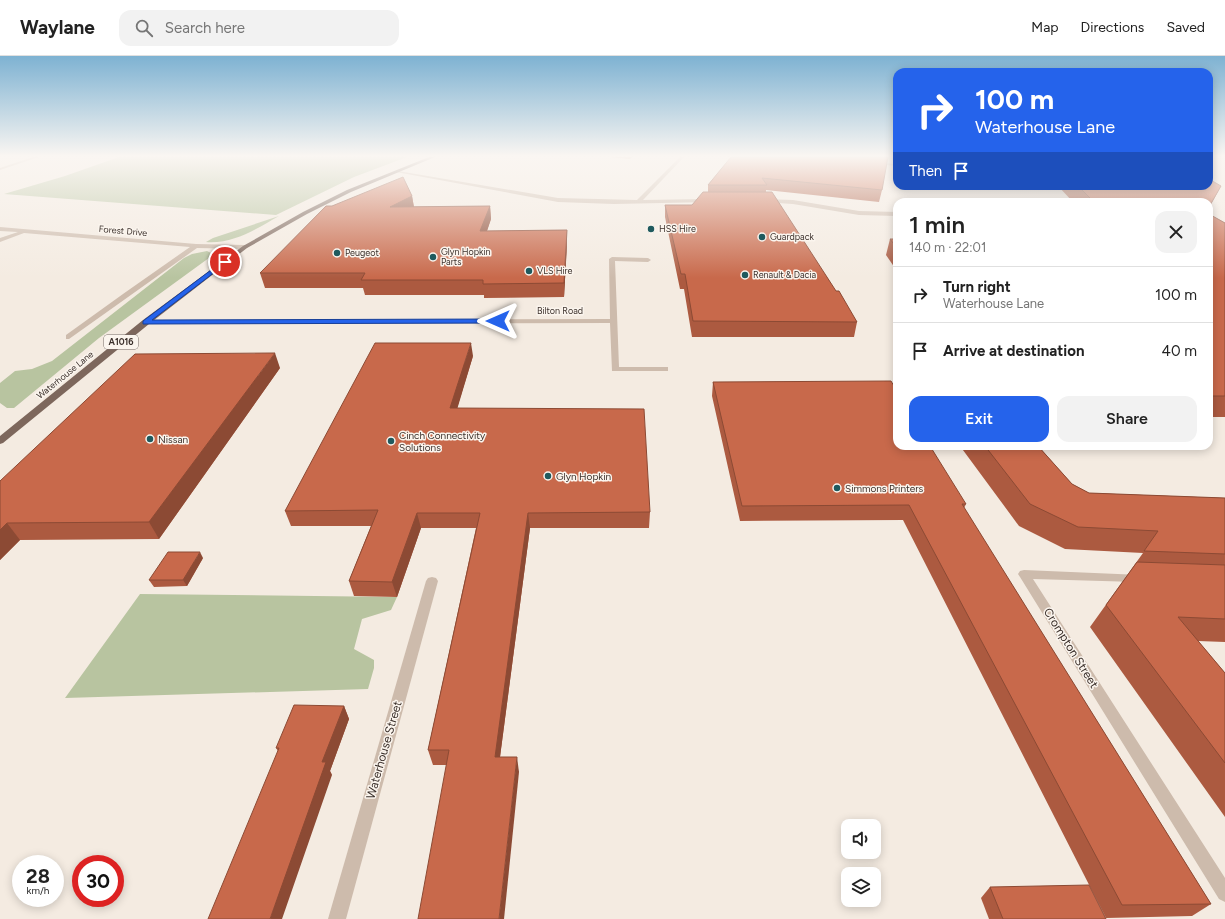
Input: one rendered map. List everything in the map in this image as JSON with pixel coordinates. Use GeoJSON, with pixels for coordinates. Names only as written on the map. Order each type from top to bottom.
{"type":"FeatureCollection","features":[{"type":"Feature","properties":{"kind":"main road","name":"Waterhouse Lane"},"geometry":{"type":"LineString","coordinates":[[0,441],[146,322],[245,248],[305,212],[336,197]]}},
{"type":"Feature","properties":{"kind":"street"},"geometry":{"type":"LineString","coordinates":[[533,197],[584,202],[716,200]]}},
{"type":"Feature","properties":{"kind":"street"},"geometry":{"type":"LineString","coordinates":[[638,202],[643,197]]}},
{"type":"Feature","properties":{"kind":"street"},"geometry":{"type":"LineString","coordinates":[[755,200],[793,202],[860,213],[893,214]]}},
{"type":"Feature","properties":{"kind":"street","name":"Forest Drive"},"geometry":{"type":"LineString","coordinates":[[0,229],[196,246],[245,248]]}},
{"type":"Feature","properties":{"kind":"street"},"geometry":{"type":"LineString","coordinates":[[0,240],[23,232]]}},
{"type":"Feature","properties":{"kind":"street"},"geometry":{"type":"LineString","coordinates":[[69,337],[125,295],[196,246]]}},
{"type":"Feature","properties":{"kind":"street"},"geometry":{"type":"LineString","coordinates":[[648,260],[612,259],[615,369],[665,369]]}},
{"type":"Feature","properties":{"kind":"street","name":"Bilton Road"},"geometry":{"type":"LineString","coordinates":[[146,322],[613,321]]}},
{"type":"Feature","properties":{"kind":"street","name":"Crompton Street"},"geometry":{"type":"LineString","coordinates":[[1147,579],[1024,574],[1225,893]]}},
{"type":"Feature","properties":{"kind":"street","name":"Waterhouse Street"},"geometry":{"type":"LineString","coordinates":[[337,919],[432,581]]}},
{"type":"Feature","properties":{"kind":"green space"},"geometry":{"type":"Polygon","coordinates":[[[46,197],[312,197],[276,215],[46,197]]]}},
{"type":"Feature","properties":{"kind":"green space"},"geometry":{"type":"Polygon","coordinates":[[[279,216],[244,235],[226,241],[206,242],[213,238],[279,216]]]}},
{"type":"Feature","properties":{"kind":"green space"},"geometry":{"type":"Polygon","coordinates":[[[207,251],[213,255],[99,338],[14,408],[7,408],[0,403],[0,383],[15,371],[32,369],[52,361],[184,258],[192,254],[207,251]]]}},
{"type":"Feature","properties":{"kind":"green space"},"geometry":{"type":"Polygon","coordinates":[[[140,594],[397,597],[391,610],[362,619],[354,649],[374,660],[374,668],[368,689],[65,698],[140,594]]]}},
{"type":"Feature","properties":{"kind":"building"},"geometry":{"type":"Polygon","coordinates":[[[353,197],[409,197],[390,207],[490,206],[480,231],[567,230],[564,283],[483,284],[483,280],[361,280],[365,273],[260,273],[326,206],[332,206],[353,197]]]}},
{"type":"Feature","properties":{"kind":"building"},"geometry":{"type":"Polygon","coordinates":[[[699,197],[775,197],[836,291],[839,291],[857,322],[693,321],[685,274],[681,274],[665,205],[692,205],[699,197]]]}},
{"type":"Feature","properties":{"kind":"building"},"geometry":{"type":"Polygon","coordinates":[[[1215,197],[1213,200],[1213,198],[1090,198],[1215,197]]]}},
{"type":"Feature","properties":{"kind":"building"},"geometry":{"type":"Polygon","coordinates":[[[1213,216],[1225,223],[1225,396],[1213,396],[1213,216]]]}},
{"type":"Feature","properties":{"kind":"building"},"geometry":{"type":"Polygon","coordinates":[[[375,343],[471,343],[450,408],[644,409],[650,512],[528,513],[495,757],[517,757],[499,919],[418,919],[449,750],[428,750],[480,513],[417,513],[392,582],[349,581],[378,510],[285,511],[375,343]]]}},
{"type":"Feature","properties":{"kind":"building","name":"Nissan"},"geometry":{"type":"Polygon","coordinates":[[[275,353],[149,522],[7,523],[0,530],[0,481],[135,354],[275,353]]]}},
{"type":"Feature","properties":{"kind":"building"},"geometry":{"type":"Polygon","coordinates":[[[891,381],[893,384],[893,450],[932,450],[966,504],[962,504],[1211,904],[1122,905],[909,505],[742,506],[713,382],[891,381]]]}},
{"type":"Feature","properties":{"kind":"building"},"geometry":{"type":"Polygon","coordinates":[[[988,450],[1042,450],[1072,484],[1089,493],[1225,498],[1225,554],[1144,551],[1158,531],[1078,527],[1030,504],[988,450]]]}},
{"type":"Feature","properties":{"kind":"building"},"geometry":{"type":"Polygon","coordinates":[[[168,552],[200,552],[183,580],[149,580],[168,552]]]}},
{"type":"Feature","properties":{"kind":"building"},"geometry":{"type":"Polygon","coordinates":[[[1137,562],[1225,565],[1225,619],[1178,617],[1225,673],[1225,763],[1106,605],[1137,562]]]}},
{"type":"Feature","properties":{"kind":"building"},"geometry":{"type":"Polygon","coordinates":[[[294,705],[344,706],[322,762],[326,762],[270,919],[208,919],[279,748],[276,748],[294,705]]]}},
{"type":"Feature","properties":{"kind":"building"},"geometry":{"type":"Polygon","coordinates":[[[1089,885],[1106,919],[1003,919],[990,887],[1089,885]]]}},
{"type":"Feature","properties":{"kind":"place","name":"HSS Hire"},"geometry":{"type":"Point","coordinates":[651,229]}},
{"type":"Feature","properties":{"kind":"place","name":"Guardpack"},"geometry":{"type":"Point","coordinates":[762,237]}},
{"type":"Feature","properties":{"kind":"place","name":"Peugeot"},"geometry":{"type":"Point","coordinates":[337,253]}},
{"type":"Feature","properties":{"kind":"place","name":"Glyn Hopkin Parts"},"geometry":{"type":"Point","coordinates":[433,257]}},
{"type":"Feature","properties":{"kind":"place","name":"VLS Hire"},"geometry":{"type":"Point","coordinates":[529,271]}},
{"type":"Feature","properties":{"kind":"place","name":"Renault & Dacia"},"geometry":{"type":"Point","coordinates":[745,275]}},
{"type":"Feature","properties":{"kind":"place","name":"Nissan"},"geometry":{"type":"Point","coordinates":[150,439]}},
{"type":"Feature","properties":{"kind":"place","name":"Cinch Connectivity Solutions"},"geometry":{"type":"Point","coordinates":[391,441]}},
{"type":"Feature","properties":{"kind":"place","name":"Glyn Hopkin"},"geometry":{"type":"Point","coordinates":[548,476]}},
{"type":"Feature","properties":{"kind":"place","name":"Simmons Printers"},"geometry":{"type":"Point","coordinates":[837,488]}},
{"type":"Feature","properties":{"kind":"route"},"geometry":{"type":"LineString","coordinates":[[225,262],[146,322],[498,321]]}}]}
